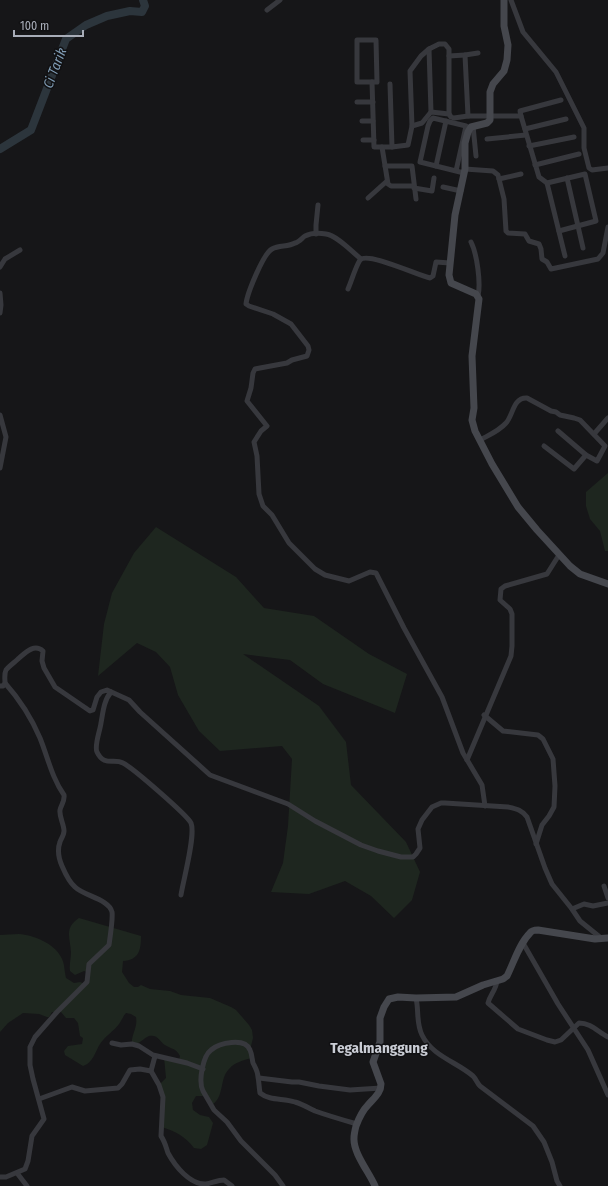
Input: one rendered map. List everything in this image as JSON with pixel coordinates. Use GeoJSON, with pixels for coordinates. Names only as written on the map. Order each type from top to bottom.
{"type":"FeatureCollection","features":[{"type":"Feature","properties":{"kind":"street"},"geometry":{"type":"LineString","coordinates":[[267,10],[280,0]]}},
{"type":"Feature","properties":{"kind":"street"},"geometry":{"type":"LineString","coordinates":[[478,296],[451,283],[450,263],[455,215],[465,171],[465,144],[468,132],[473,126],[487,123],[490,120],[490,97],[492,88],[504,71],[507,60],[508,45],[504,26],[504,0]]}},
{"type":"Feature","properties":{"kind":"street"},"geometry":{"type":"LineString","coordinates":[[511,0],[522,32],[556,72],[584,128],[584,148],[589,168],[592,170],[608,168]]}},
{"type":"Feature","properties":{"kind":"street"},"geometry":{"type":"LineString","coordinates":[[357,40],[376,40],[377,82],[372,82],[358,82],[357,40]]}},
{"type":"Feature","properties":{"kind":"street"},"geometry":{"type":"LineString","coordinates":[[372,82],[374,147],[408,145],[412,126],[410,71],[421,56],[429,49],[439,44],[445,44],[449,49],[449,114]]}},
{"type":"Feature","properties":{"kind":"street"},"geometry":{"type":"LineString","coordinates":[[412,126],[422,123],[431,112],[429,49]]}},
{"type":"Feature","properties":{"kind":"street"},"geometry":{"type":"LineString","coordinates":[[449,56],[478,53]]}},
{"type":"Feature","properties":{"kind":"street"},"geometry":{"type":"LineString","coordinates":[[465,55],[468,116]]}},
{"type":"Feature","properties":{"kind":"street"},"geometry":{"type":"LineString","coordinates":[[390,84],[392,147]]}},
{"type":"Feature","properties":{"kind":"street"},"geometry":{"type":"LineString","coordinates":[[561,100],[520,111],[539,177],[547,183],[565,256]]}},
{"type":"Feature","properties":{"kind":"street"},"geometry":{"type":"LineString","coordinates":[[357,102],[373,102]]}},
{"type":"Feature","properties":{"kind":"street"},"geometry":{"type":"LineString","coordinates":[[431,112],[449,114],[454,118],[468,116],[521,116]]}},
{"type":"Feature","properties":{"kind":"street"},"geometry":{"type":"LineString","coordinates":[[456,171],[466,126],[433,118],[428,126],[420,162],[456,171],[493,171],[498,175],[504,199],[506,231],[508,233],[525,234],[529,241],[539,244],[542,259],[547,262],[551,269],[598,259],[603,253],[608,227]]}},
{"type":"Feature","properties":{"kind":"street"},"geometry":{"type":"LineString","coordinates":[[487,138],[525,132],[566,119]]}},
{"type":"Feature","properties":{"kind":"street"},"geometry":{"type":"LineString","coordinates":[[362,121],[373,120]]}},
{"type":"Feature","properties":{"kind":"street"},"geometry":{"type":"LineString","coordinates":[[436,166],[446,121]]}},
{"type":"Feature","properties":{"kind":"street"},"geometry":{"type":"LineString","coordinates":[[473,126],[476,156]]}},
{"type":"Feature","properties":{"kind":"street"},"geometry":{"type":"LineString","coordinates":[[530,146],[574,137]]}},
{"type":"Feature","properties":{"kind":"street"},"geometry":{"type":"LineString","coordinates":[[363,140],[374,140]]}},
{"type":"Feature","properties":{"kind":"street"},"geometry":{"type":"LineString","coordinates":[[382,147],[387,181],[391,186],[414,187],[432,191],[434,178]]}},
{"type":"Feature","properties":{"kind":"street"},"geometry":{"type":"LineString","coordinates":[[535,165],[579,154]]}},
{"type":"Feature","properties":{"kind":"street"},"geometry":{"type":"LineString","coordinates":[[385,166],[412,166],[416,199]]}},
{"type":"Feature","properties":{"kind":"street"},"geometry":{"type":"LineString","coordinates":[[499,178],[521,174]]}},
{"type":"Feature","properties":{"kind":"street"},"geometry":{"type":"LineString","coordinates":[[547,183],[585,174],[596,221],[559,231]]}},
{"type":"Feature","properties":{"kind":"street"},"geometry":{"type":"LineString","coordinates":[[567,178],[583,248]]}},
{"type":"Feature","properties":{"kind":"street"},"geometry":{"type":"LineString","coordinates":[[368,198],[387,181]]}},
{"type":"Feature","properties":{"kind":"street"},"geometry":{"type":"LineString","coordinates":[[443,187],[461,192]]}},
{"type":"Feature","properties":{"kind":"street"},"geometry":{"type":"LineString","coordinates":[[316,234],[318,205]]}},
{"type":"Feature","properties":{"kind":"street"},"geometry":{"type":"LineString","coordinates":[[361,259],[336,238],[328,234],[316,234],[304,237],[292,245],[277,247],[268,252],[261,263],[246,302],[249,306],[273,314],[291,324],[308,348],[307,356],[305,357],[292,360],[287,363],[257,368],[253,373],[247,402],[267,426],[261,431],[254,442],[257,456],[257,480],[260,501],[272,515],[289,543],[315,570],[325,575],[349,582],[370,572],[376,573],[442,698],[463,753],[482,785],[485,806]]}},
{"type":"Feature","properties":{"kind":"street"},"geometry":{"type":"LineString","coordinates":[[471,242],[475,254],[480,285],[472,356],[474,408],[472,420],[475,431],[486,456],[532,525],[559,555],[580,574],[608,584]]}},
{"type":"Feature","properties":{"kind":"street"},"geometry":{"type":"LineString","coordinates":[[0,267],[2,261],[20,250]]}},
{"type":"Feature","properties":{"kind":"street"},"geometry":{"type":"LineString","coordinates":[[348,289],[361,259],[366,257],[430,278],[433,276],[436,262],[450,263]]}},
{"type":"Feature","properties":{"kind":"street"},"geometry":{"type":"LineString","coordinates":[[0,293],[0,313]]}},
{"type":"Feature","properties":{"kind":"street"},"geometry":{"type":"LineString","coordinates":[[480,440],[498,430],[509,420],[518,401],[523,398],[529,399],[550,411],[580,420],[605,446],[597,461],[586,455],[558,430]]}},
{"type":"Feature","properties":{"kind":"street"},"geometry":{"type":"LineString","coordinates":[[0,414],[6,437],[0,468]]}},
{"type":"Feature","properties":{"kind":"street"},"geometry":{"type":"LineString","coordinates":[[594,434],[608,418]]}},
{"type":"Feature","properties":{"kind":"street"},"geometry":{"type":"LineString","coordinates":[[544,446],[574,469],[586,455]]}},
{"type":"Feature","properties":{"kind":"street"},"geometry":{"type":"LineString","coordinates":[[467,760],[484,715],[504,674],[512,650],[512,614],[510,609],[500,600],[501,589],[505,586],[547,574],[559,555]]}},
{"type":"Feature","properties":{"kind":"street"},"geometry":{"type":"LineString","coordinates":[[0,1177],[6,1177],[17,1173],[26,1167],[32,1136],[44,1119],[30,1065],[32,1042],[56,1012],[87,982],[89,964],[109,945],[112,919],[112,912],[109,907],[103,902],[74,887],[62,867],[58,850],[64,831],[60,812],[64,795],[50,768],[32,720],[23,705],[3,685],[7,669],[29,650],[38,648],[43,650],[42,661],[44,668],[54,687],[90,711],[94,709],[100,693],[105,690],[111,692],[131,702],[140,712],[210,775],[288,804],[315,821],[354,842],[378,851],[401,857],[413,857],[420,848],[418,829],[428,810],[436,804],[445,803],[508,807],[522,811],[527,817],[552,884],[580,921],[604,938]]}},
{"type":"Feature","properties":{"kind":"street"},"geometry":{"type":"LineString","coordinates":[[111,692],[104,705],[96,751],[107,762],[117,761],[124,763],[168,800],[190,821],[192,833],[181,895]]}},
{"type":"Feature","properties":{"kind":"street"},"geometry":{"type":"LineString","coordinates":[[484,715],[503,731],[538,735],[543,739],[552,755],[555,786],[554,807],[542,825],[536,844]]}},
{"type":"Feature","properties":{"kind":"street"},"geometry":{"type":"LineString","coordinates":[[604,886],[608,898]]}},
{"type":"Feature","properties":{"kind":"street"},"geometry":{"type":"LineString","coordinates":[[572,909],[584,904],[593,906],[608,903]]}},
{"type":"Feature","properties":{"kind":"street"},"geometry":{"type":"LineString","coordinates":[[375,1186],[355,1145],[354,1138],[357,1124],[363,1111],[378,1094],[381,1088],[373,1062],[380,1042],[380,1018],[384,1006],[389,999],[394,997],[456,997],[483,985],[503,979],[507,976],[523,943],[533,930],[595,939],[604,938]]}},
{"type":"Feature","properties":{"kind":"street"},"geometry":{"type":"LineString","coordinates":[[523,943],[558,1004],[588,1050],[608,1095]]}},
{"type":"Feature","properties":{"kind":"street"},"geometry":{"type":"LineString","coordinates":[[498,981],[496,989],[489,998],[488,1003],[518,1029],[554,1042],[561,1040],[579,1023],[589,1025],[608,1037]]}},
{"type":"Feature","properties":{"kind":"street"},"geometry":{"type":"LineString","coordinates":[[416,998],[419,1012],[418,1022],[422,1036],[434,1050],[452,1064],[470,1074],[477,1080],[480,1086],[533,1126],[546,1148],[560,1186]]}},
{"type":"Feature","properties":{"kind":"street"},"geometry":{"type":"LineString","coordinates":[[112,1043],[121,1045],[132,1044],[139,1046],[155,1056],[187,1062],[203,1069]]}},
{"type":"Feature","properties":{"kind":"street"},"geometry":{"type":"LineString","coordinates":[[283,1186],[275,1175],[241,1141],[214,1110],[201,1088],[203,1069],[207,1053],[218,1046],[241,1043],[250,1050],[258,1078],[260,1093],[264,1096],[296,1102],[357,1124]]}},
{"type":"Feature","properties":{"kind":"street"},"geometry":{"type":"LineString","coordinates":[[155,1056],[151,1070],[159,1085],[162,1097],[161,1136],[165,1141],[168,1152],[177,1166],[190,1179],[205,1184],[224,1180],[232,1186]]}},
{"type":"Feature","properties":{"kind":"street"},"geometry":{"type":"LineString","coordinates":[[39,1099],[72,1087],[85,1091],[118,1088],[130,1070],[151,1070]]}},
{"type":"Feature","properties":{"kind":"street"},"geometry":{"type":"LineString","coordinates":[[258,1078],[299,1082],[350,1090],[381,1088]]}},
{"type":"Feature","properties":{"kind":"street"},"geometry":{"type":"LineString","coordinates":[[17,1173],[27,1186]]}},
{"type":"Feature","properties":{"kind":"shaded area"},"geometry":{"type":"Polygon","coordinates":[[[608,473],[608,551],[605,551],[600,531],[590,519],[586,506],[586,492],[608,473]]]}},
{"type":"Feature","properties":{"kind":"shaded area"},"geometry":{"type":"Polygon","coordinates":[[[156,527],[236,577],[264,608],[314,616],[369,654],[407,674],[395,713],[323,684],[290,660],[243,654],[319,706],[346,742],[351,785],[406,842],[420,872],[412,900],[394,918],[371,896],[345,881],[309,894],[271,892],[283,863],[288,826],[292,759],[282,746],[220,751],[199,731],[178,695],[170,667],[156,652],[137,643],[98,676],[104,624],[112,593],[134,553],[156,527]]]}},
{"type":"Feature","properties":{"kind":"shaded area"},"geometry":{"type":"Polygon","coordinates":[[[79,918],[141,936],[140,950],[136,956],[133,959],[123,961],[122,972],[129,983],[134,987],[141,985],[150,989],[170,991],[181,995],[210,998],[236,1010],[252,1030],[253,1038],[250,1050],[252,1058],[237,1063],[229,1069],[224,1078],[219,1097],[212,1105],[207,1096],[196,1096],[192,1103],[193,1110],[200,1115],[209,1117],[213,1123],[207,1145],[201,1149],[194,1148],[179,1134],[161,1127],[163,1102],[159,1085],[166,1078],[164,1057],[179,1060],[180,1056],[175,1050],[165,1045],[155,1036],[149,1036],[135,1044],[132,1044],[136,1017],[131,1014],[126,1013],[124,1015],[117,1027],[102,1041],[91,1060],[83,1066],[65,1055],[64,1051],[68,1046],[82,1044],[83,1038],[80,1036],[78,1023],[74,1018],[66,1018],[61,1012],[52,1012],[49,1017],[39,1014],[23,1013],[8,1023],[0,1032],[0,935],[19,934],[43,941],[58,952],[64,965],[66,978],[74,983],[80,982],[85,984],[87,972],[84,971],[75,975],[70,971],[71,952],[69,933],[71,925],[79,918]]]}},
{"type":"Feature","properties":{"kind":"waterway","name":"Ci Tarik"},"geometry":{"type":"LineString","coordinates":[[0,149],[31,130],[66,39],[86,25],[107,16],[130,11],[142,12],[145,6],[143,0]]}},
{"type":"Feature","properties":{"kind":"district","name":"Tegalmanggung"},"geometry":{"type":"Point","coordinates":[379,1048]}}]}
